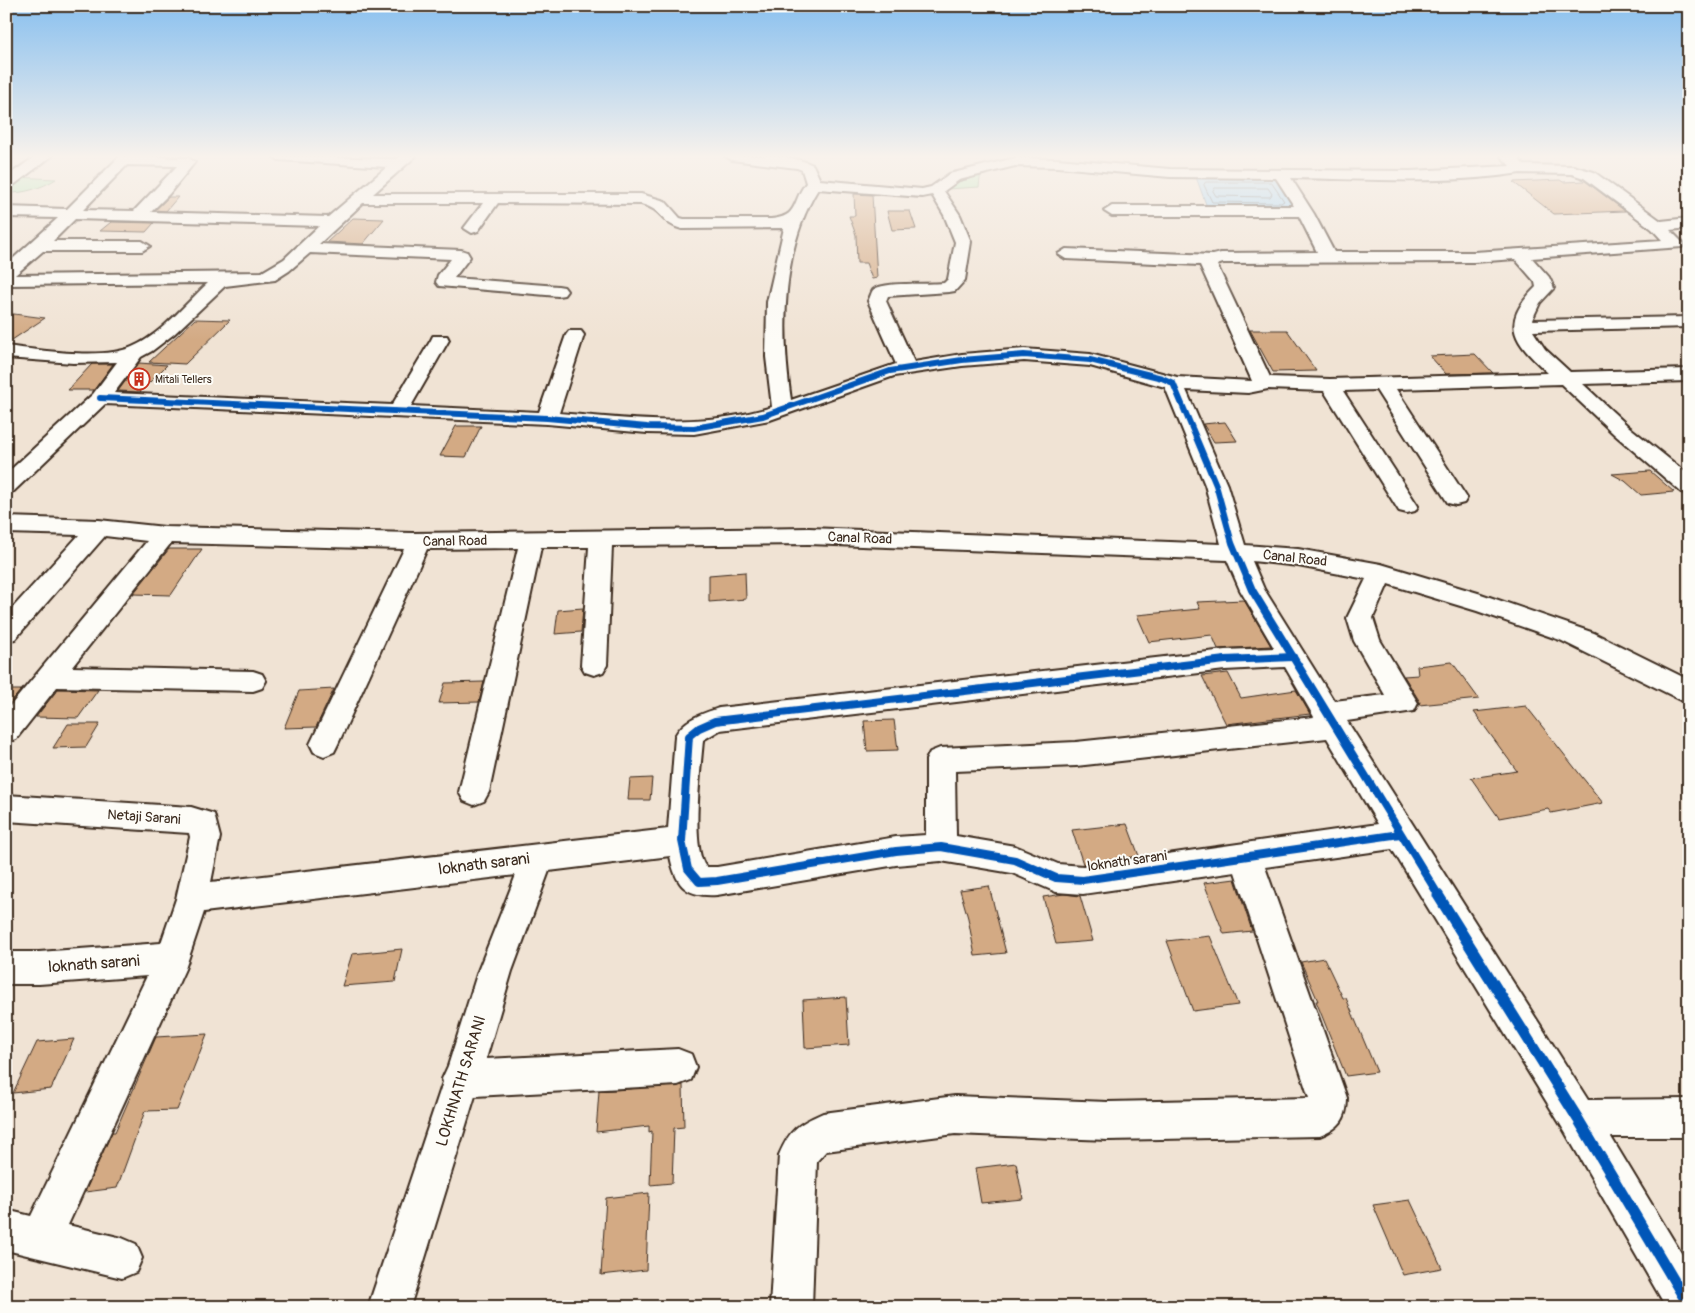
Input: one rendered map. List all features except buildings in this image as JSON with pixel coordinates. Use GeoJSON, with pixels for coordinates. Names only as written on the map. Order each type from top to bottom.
{"type":"FeatureCollection","features":[{"type":"Feature","properties":{"kind":"street"},"geometry":{"type":"LineString","coordinates":[[6,274],[39,246],[68,217]]}},
{"type":"Feature","properties":{"kind":"street"},"geometry":{"type":"LineString","coordinates":[[148,217],[332,222]]}},
{"type":"Feature","properties":{"kind":"street"},"geometry":{"type":"LineString","coordinates":[[6,280],[226,278],[271,275],[305,248],[337,217]]}},
{"type":"Feature","properties":{"kind":"street"},"geometry":{"type":"LineString","coordinates":[[472,228],[480,217]]}},
{"type":"Feature","properties":{"kind":"street"},"geometry":{"type":"LineString","coordinates":[[671,217],[674,221],[682,224],[771,224],[793,220],[797,217]]}},
{"type":"Feature","properties":{"kind":"street"},"geometry":{"type":"LineString","coordinates":[[907,367],[877,301],[880,293],[887,290],[949,287],[956,280],[963,242],[953,217]]}},
{"type":"Feature","properties":{"kind":"street"},"geometry":{"type":"LineString","coordinates":[[1307,217],[1328,257]]}},
{"type":"Feature","properties":{"kind":"street"},"geometry":{"type":"LineString","coordinates":[[1646,217],[1682,248]]}},
{"type":"Feature","properties":{"kind":"street"},"geometry":{"type":"LineString","coordinates":[[782,410],[775,357],[776,302],[793,220]]}},
{"type":"Feature","properties":{"kind":"street"},"geometry":{"type":"LineString","coordinates":[[1658,226],[1689,223]]}},
{"type":"Feature","properties":{"kind":"street"},"geometry":{"type":"LineString","coordinates":[[289,236],[318,236]]}},
{"type":"Feature","properties":{"kind":"street"},"geometry":{"type":"LineString","coordinates":[[39,246],[142,246]]}},
{"type":"Feature","properties":{"kind":"street"},"geometry":{"type":"LineString","coordinates":[[305,248],[461,255],[462,257],[446,275],[445,282],[558,291]]}},
{"type":"Feature","properties":{"kind":"street"},"geometry":{"type":"LineString","coordinates":[[1066,254],[1211,260],[1328,257],[1474,257],[1682,248]]}},
{"type":"Feature","properties":{"kind":"street"},"geometry":{"type":"LineString","coordinates":[[1520,255],[1543,281],[1545,288],[1532,301],[1522,323],[1524,335],[1538,352],[1621,430],[1689,486]]}},
{"type":"Feature","properties":{"kind":"street"},"geometry":{"type":"LineString","coordinates":[[1211,260],[1208,263],[1263,383]]}},
{"type":"Feature","properties":{"kind":"street"},"geometry":{"type":"LineString","coordinates":[[6,486],[100,398],[135,352],[156,338],[219,282],[226,278]]}},
{"type":"Feature","properties":{"kind":"street"},"geometry":{"type":"LineString","coordinates":[[1522,326],[1689,322]]}},
{"type":"Feature","properties":{"kind":"street"},"geometry":{"type":"LineString","coordinates":[[547,418],[575,335]]}},
{"type":"Feature","properties":{"kind":"street"},"geometry":{"type":"LineString","coordinates":[[398,411],[440,340]]}},
{"type":"Feature","properties":{"kind":"street"},"geometry":{"type":"LineString","coordinates":[[6,352],[96,357],[135,352]]}},
{"type":"Feature","properties":{"kind":"street"},"geometry":{"type":"LineString","coordinates":[[100,398],[547,418],[648,427],[694,428],[732,422],[782,410],[890,371],[907,367],[1024,355],[1090,360],[1162,378],[1173,383],[1248,386],[1260,386],[1263,383],[1330,385],[1689,375]]}},
{"type":"Feature","properties":{"kind":"street"},"geometry":{"type":"LineString","coordinates":[[1173,383],[1185,407],[1216,484],[1231,536],[1252,590],[1400,834],[1578,1119],[1689,1306]]}},
{"type":"Feature","properties":{"kind":"street"},"geometry":{"type":"LineString","coordinates":[[1382,383],[1456,498]]}},
{"type":"Feature","properties":{"kind":"street"},"geometry":{"type":"LineString","coordinates":[[1330,385],[1407,506]]}},
{"type":"Feature","properties":{"kind":"street","name":"Canal Road"},"geometry":{"type":"LineString","coordinates":[[6,525],[99,528],[165,535],[419,541],[809,536],[1231,536],[1318,560],[1381,572],[1550,626],[1601,647],[1689,694]]}},
{"type":"Feature","properties":{"kind":"street"},"geometry":{"type":"LineString","coordinates":[[6,632],[99,528]]}},
{"type":"Feature","properties":{"kind":"street"},"geometry":{"type":"LineString","coordinates":[[6,731],[52,677],[139,564],[165,535]]}},
{"type":"Feature","properties":{"kind":"street"},"geometry":{"type":"LineString","coordinates":[[594,664],[601,539]]}},
{"type":"Feature","properties":{"kind":"street"},"geometry":{"type":"LineString","coordinates":[[474,792],[531,540]]}},
{"type":"Feature","properties":{"kind":"street"},"geometry":{"type":"LineString","coordinates":[[324,744],[419,541]]}},
{"type":"Feature","properties":{"kind":"street"},"geometry":{"type":"LineString","coordinates":[[942,847],[940,760],[1076,754],[1331,719],[1404,703],[1367,641],[1360,618],[1381,572]]}},
{"type":"Feature","properties":{"kind":"street"},"geometry":{"type":"LineString","coordinates":[[682,841],[689,736],[698,728],[719,720],[1225,660],[1293,657]]}},
{"type":"Feature","properties":{"kind":"street"},"geometry":{"type":"LineString","coordinates":[[52,677],[253,681]]}},
{"type":"Feature","properties":{"kind":"street","name":"Netaji Sarani"},"geometry":{"type":"LineString","coordinates":[[6,808],[191,820],[204,823],[205,837],[192,899]]}},
{"type":"Feature","properties":{"kind":"street","name":"loknath sarani"},"geometry":{"type":"LineString","coordinates":[[192,899],[682,841],[688,870],[699,882],[717,881],[896,851],[942,847],[1016,860],[1056,878],[1083,880],[1400,834]]}},
{"type":"Feature","properties":{"kind":"street","name":"LOKHNATH SARANI"},"geometry":{"type":"LineString","coordinates":[[389,1307],[430,1185],[460,1079],[495,971],[538,857]]}},
{"type":"Feature","properties":{"kind":"street"},"geometry":{"type":"LineString","coordinates":[[791,1307],[798,1155],[809,1139],[823,1132],[955,1115],[1108,1121],[1320,1117],[1328,1110],[1328,1098],[1246,857]]}},
{"type":"Feature","properties":{"kind":"street"},"geometry":{"type":"LineString","coordinates":[[122,1258],[24,1234],[172,958],[192,899]]}},
{"type":"Feature","properties":{"kind":"street","name":"loknath sarani"},"geometry":{"type":"LineString","coordinates":[[6,968],[39,968],[172,958]]}},
{"type":"Feature","properties":{"kind":"street"},"geometry":{"type":"LineString","coordinates":[[460,1079],[678,1067]]}},
{"type":"Feature","properties":{"kind":"street"},"geometry":{"type":"LineString","coordinates":[[1578,1119],[1689,1118]]}},
{"type":"Feature","properties":{"kind":"cycle path"},"geometry":{"type":"LineString","coordinates":[[100,398],[547,418],[647,427],[694,428],[763,416],[890,371],[962,360],[1024,355],[1090,360],[1162,378],[1173,383],[1185,407],[1216,485],[1232,543],[1252,590],[1400,834],[1578,1119],[1689,1306]]}},
{"type":"Feature","properties":{"kind":"cycle path"},"geometry":{"type":"LineString","coordinates":[[1293,657],[1225,660],[719,719],[699,728],[689,736],[682,841],[688,869],[699,882],[717,881],[896,851],[941,847],[1015,860],[1056,878],[1083,880],[1400,834]]}},
{"type":"Feature","properties":{"kind":"place","name":"Mitali Tellers"},"geometry":{"type":"Point","coordinates":[139,379]}}]}
